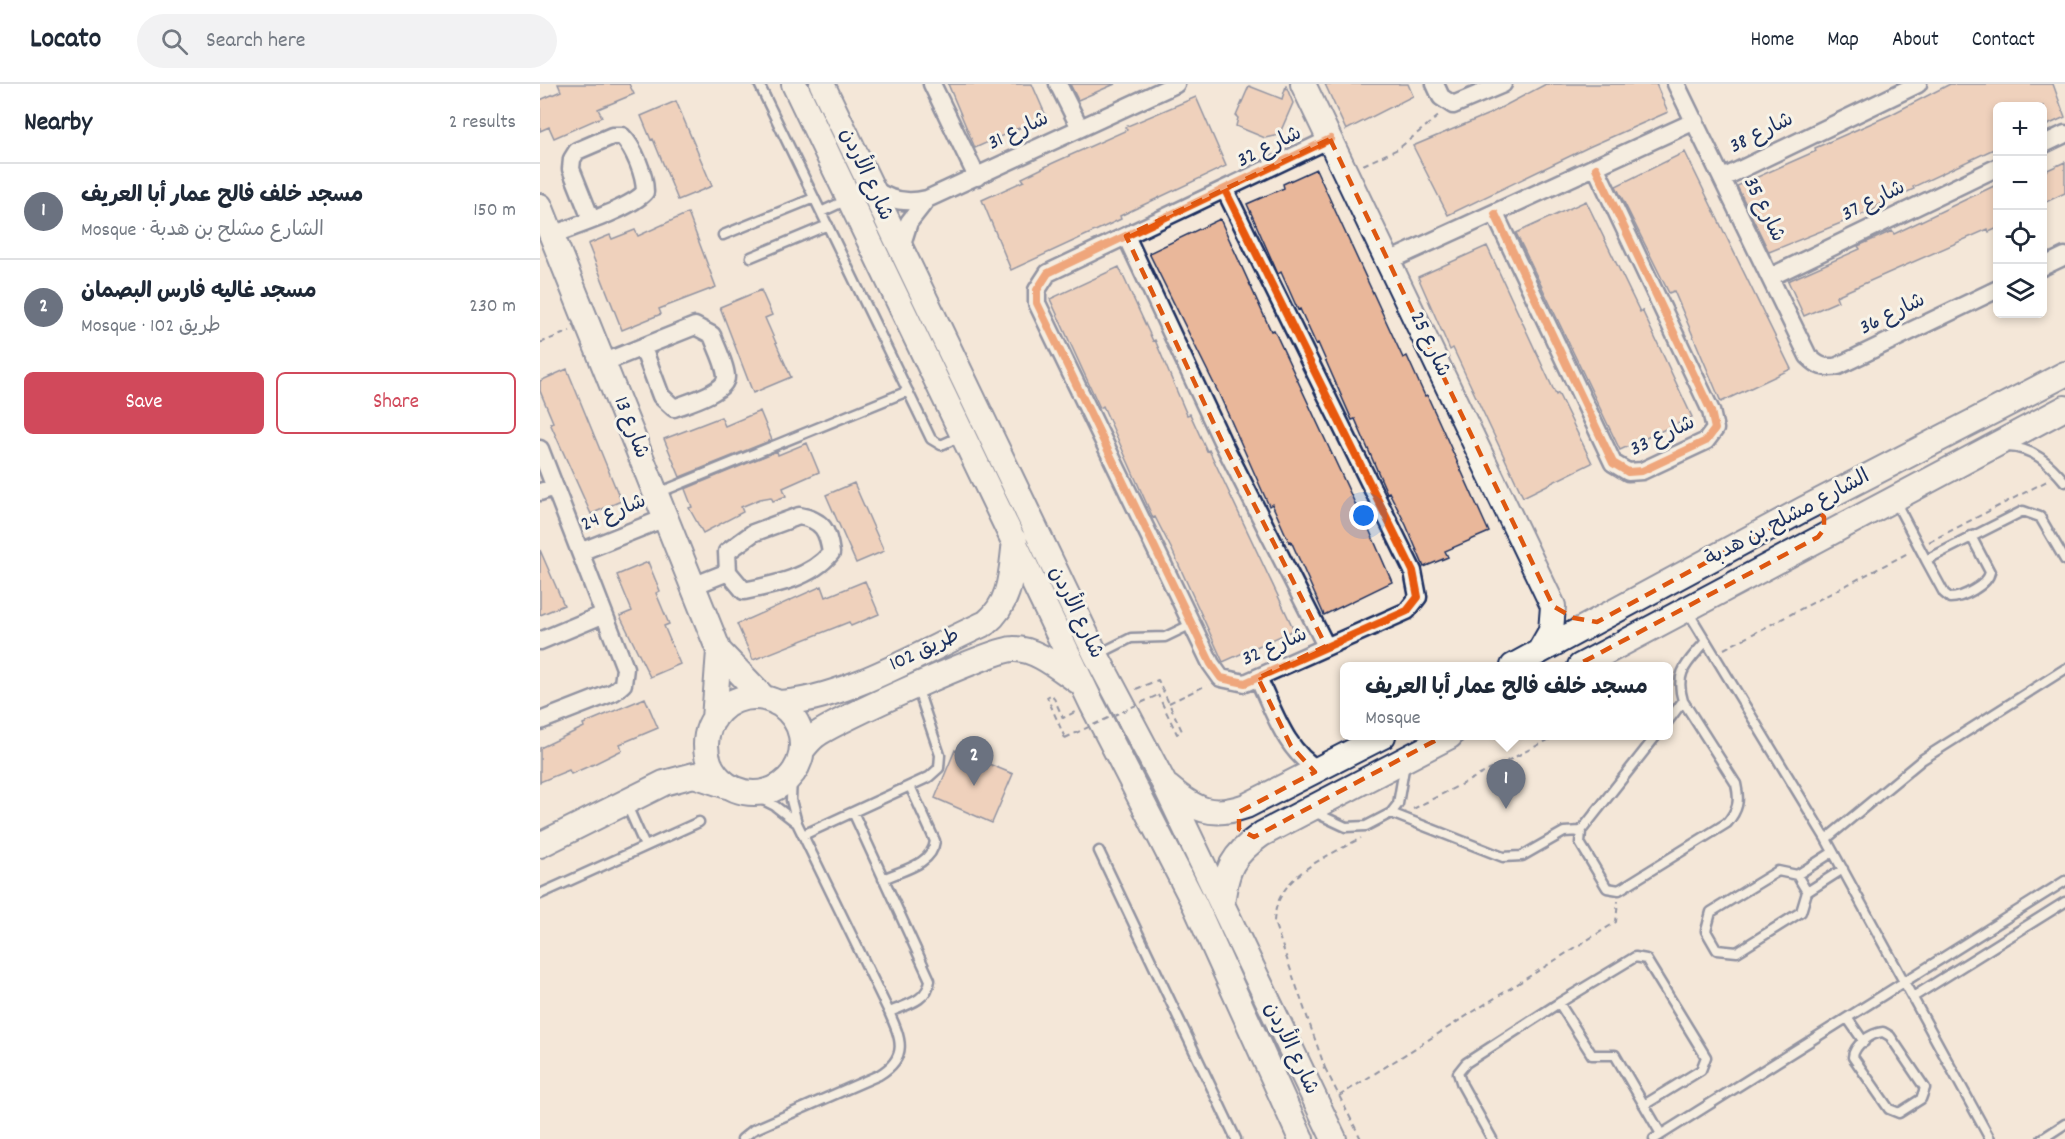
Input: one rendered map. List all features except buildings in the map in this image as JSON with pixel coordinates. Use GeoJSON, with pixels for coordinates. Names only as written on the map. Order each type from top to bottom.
{"type":"FeatureCollection","features":[{"type":"Feature","properties":{"kind":"street","name":"شارع الأردن"},"geometry":{"type":"LineString","coordinates":[[794,84],[1082,684],[1195,905],[1301,1139]]}},
{"type":"Feature","properties":{"kind":"street","name":"شارع الأردن"},"geometry":{"type":"LineString","coordinates":[[822,84],[1096,655],[1165,785],[1222,905],[1315,1073],[1334,1139]]}},
{"type":"Feature","properties":{"kind":"street","name":"شارع 31"},"geometry":{"type":"LineString","coordinates":[[932,84],[977,177]]}},
{"type":"Feature","properties":{"kind":"street","name":"شارع 31"},"geometry":{"type":"LineString","coordinates":[[1058,84],[1080,128]]}},
{"type":"Feature","properties":{"kind":"street","name":"شارع 31"},"geometry":{"type":"LineString","coordinates":[[869,186],[884,196],[901,201],[927,199],[1176,84]]}},
{"type":"Feature","properties":{"kind":"street","name":"شارع 25"},"geometry":{"type":"LineString","coordinates":[[1303,84],[1553,606]]}},
{"type":"Feature","properties":{"kind":"street"},"geometry":{"type":"LineString","coordinates":[[1435,84],[1442,97],[1453,105],[1503,84]]}},
{"type":"Feature","properties":{"kind":"street","name":"شارع 35"},"geometry":{"type":"LineString","coordinates":[[1676,84],[1808,356]]}},
{"type":"Feature","properties":{"kind":"street","name":"شارع 38"},"geometry":{"type":"LineString","coordinates":[[1723,178],[1917,84]]}},
{"type":"Feature","properties":{"kind":"street"},"geometry":{"type":"LineString","coordinates":[[1389,261],[1695,121]]}},
{"type":"Feature","properties":{"kind":"street"},"geometry":{"type":"LineString","coordinates":[[2047,143],[2065,134]]}},
{"type":"Feature","properties":{"kind":"street"},"geometry":{"type":"LineString","coordinates":[[552,235],[639,200],[645,192],[645,184],[629,142],[622,136],[612,136],[577,151],[572,159],[571,169],[591,219]]}},
{"type":"Feature","properties":{"kind":"street","name":"شارع 32"},"geometry":{"type":"LineString","coordinates":[[1226,190],[1413,571],[1418,597],[1407,611],[1245,683],[1221,678],[1210,664],[1037,303],[1037,290],[1048,273],[1330,139]]}},
{"type":"Feature","properties":{"kind":"street","name":"شارع 33"},"geometry":{"type":"LineString","coordinates":[[1495,214],[1613,463],[1628,472],[1642,471],[1706,441],[1715,429],[1711,411],[1596,168]]}},
{"type":"Feature","properties":{"kind":"street","name":"شارع 37"},"geometry":{"type":"LineString","coordinates":[[1770,278],[1993,169]]}},
{"type":"Feature","properties":{"kind":"street","name":"شارع 31"},"geometry":{"type":"LineString","coordinates":[[900,250],[909,222],[927,199]]}},
{"type":"Feature","properties":{"kind":"street","name":"شارع 13"},"geometry":{"type":"LineString","coordinates":[[540,206],[605,362],[719,651],[771,700]]}},
{"type":"Feature","properties":{"kind":"street","name":"شارع 32"},"geometry":{"type":"LineString","coordinates":[[1126,236],[1222,441],[1326,646]]}},
{"type":"Feature","properties":{"kind":"street"},"geometry":{"type":"LineString","coordinates":[[2047,265],[2065,256]]}},
{"type":"Feature","properties":{"kind":"street","name":"شارع 36"},"geometry":{"type":"LineString","coordinates":[[1808,356],[1817,365],[1828,368],[1838,366],[1993,291]]}},
{"type":"Feature","properties":{"kind":"street"},"geometry":{"type":"LineString","coordinates":[[605,362],[694,326],[712,335],[726,376],[724,383],[719,390],[674,408],[661,396],[643,348]]}},
{"type":"Feature","properties":{"kind":"street","name":"الشارع مشلح بن هدبة"},"geometry":{"type":"LineString","coordinates":[[1520,662],[1804,509],[2065,374]]}},
{"type":"Feature","properties":{"kind":"street","name":"الشارع مشلح بن هدبة"},"geometry":{"type":"LineString","coordinates":[[1588,662],[1818,537],[2065,408]]}},
{"type":"Feature","properties":{"kind":"street","name":"شارع 24"},"geometry":{"type":"LineString","coordinates":[[540,449],[547,490],[580,552],[602,615],[625,668],[623,684],[614,692],[540,721]]}},
{"type":"Feature","properties":{"kind":"street"},"geometry":{"type":"LineString","coordinates":[[1804,509],[1815,509],[1824,517],[1824,529],[1818,537]]}},
{"type":"Feature","properties":{"kind":"street"},"geometry":{"type":"LineString","coordinates":[[799,516],[814,519],[829,535],[831,553],[820,566],[773,586],[744,591],[728,572],[727,552],[753,533],[799,516]]}},
{"type":"Feature","properties":{"kind":"street","name":"شارع 24"},"geometry":{"type":"LineString","coordinates":[[580,552],[665,518]]}},
{"type":"Feature","properties":{"kind":"street","name":"طريق 102"},"geometry":{"type":"LineString","coordinates":[[771,700],[799,702],[836,692],[986,622],[994,616],[1006,598],[1015,541]]}},
{"type":"Feature","properties":{"kind":"street"},"geometry":{"type":"LineString","coordinates":[[693,586],[728,572]]}},
{"type":"Feature","properties":{"kind":"street"},"geometry":{"type":"LineString","coordinates":[[1539,652],[1551,631],[1553,606],[1574,618],[1597,622]]}},
{"type":"Feature","properties":{"kind":"street"},"geometry":{"type":"LineString","coordinates":[[540,641],[602,615]]}},
{"type":"Feature","properties":{"kind":"street","name":"طريق 102"},"geometry":{"type":"LineString","coordinates":[[802,750],[815,735],[917,686],[1011,649],[1035,654],[1082,684]]}},
{"type":"Feature","properties":{"kind":"street","name":"شارع 13"},"geometry":{"type":"LineString","coordinates":[[711,725],[719,651]]}},
{"type":"Feature","properties":{"kind":"street"},"geometry":{"type":"LineString","coordinates":[[1258,678],[1291,746],[1304,760],[1319,770]]}},
{"type":"Feature","properties":{"kind":"street"},"geometry":{"type":"LineString","coordinates":[[540,845],[664,783],[694,775],[746,793],[772,790],[792,776],[799,764],[802,750],[797,723],[771,700],[750,697],[736,701],[724,708],[682,765],[664,783]]}},
{"type":"Feature","properties":{"kind":"street"},"geometry":{"type":"LineString","coordinates":[[711,725],[708,754],[717,775],[728,785],[746,793]]}},
{"type":"Feature","properties":{"kind":"street"},"geometry":{"type":"LineString","coordinates":[[1165,785],[1188,803],[1200,809],[1226,813],[1246,806],[1319,770],[1374,740]]}},
{"type":"Feature","properties":{"kind":"street"},"geometry":{"type":"LineString","coordinates":[[1246,806],[1239,812],[1237,820],[1239,829],[1245,835],[1254,837],[1310,810],[1441,740]]}},
{"type":"Feature","properties":{"kind":"street"},"geometry":{"type":"LineString","coordinates":[[1222,905],[1233,860],[1242,849],[1262,834]]}},
{"type":"Feature","properties":{"kind":"street"},"geometry":{"type":"LineString","coordinates":[[1312,1139],[1323,1135],[1328,1139]]}},
{"type":"Feature","properties":{"kind":"lane"},"geometry":{"type":"LineString","coordinates":[[759,84],[934,442],[945,444],[964,435]]}},
{"type":"Feature","properties":{"kind":"lane"},"geometry":{"type":"LineString","coordinates":[[723,235],[814,198]]}},
{"type":"Feature","properties":{"kind":"lane"},"geometry":{"type":"LineString","coordinates":[[821,212],[849,199]]}},
{"type":"Feature","properties":{"kind":"lane"},"geometry":{"type":"LineString","coordinates":[[751,257],[828,225]]}},
{"type":"Feature","properties":{"kind":"lane"},"geometry":{"type":"LineString","coordinates":[[656,494],[908,391]]}},
{"type":"Feature","properties":{"kind":"lane"},"geometry":{"type":"LineString","coordinates":[[1989,448],[2011,447],[2031,452],[2042,458],[2063,481]]}},
{"type":"Feature","properties":{"kind":"lane"},"geometry":{"type":"LineString","coordinates":[[1893,498],[1946,596],[1958,597],[1985,583],[1990,577],[1989,568],[1971,536]]}},
{"type":"Feature","properties":{"kind":"lane"},"geometry":{"type":"LineString","coordinates":[[1926,560],[2013,514],[2032,512],[2047,524],[2065,560]]}},
{"type":"Feature","properties":{"kind":"lane"},"geometry":{"type":"LineString","coordinates":[[1687,610],[1826,839],[1990,1139]]}},
{"type":"Feature","properties":{"kind":"lane"},"geometry":{"type":"LineString","coordinates":[[1096,655],[1131,638],[1165,637],[1192,624]]}},
{"type":"Feature","properties":{"kind":"lane"},"geometry":{"type":"LineString","coordinates":[[1652,740],[1581,831],[1580,843],[1607,888],[1619,890],[1727,823],[1737,812],[1740,798],[1736,784],[1683,701],[1679,687],[1681,671],[1706,641]]}},
{"type":"Feature","properties":{"kind":"lane"},"geometry":{"type":"LineString","coordinates":[[1826,839],[1923,759],[2065,669]]}},
{"type":"Feature","properties":{"kind":"lane"},"geometry":{"type":"LineString","coordinates":[[803,835],[935,773],[941,761],[917,686]]}},
{"type":"Feature","properties":{"kind":"lane"},"geometry":{"type":"LineString","coordinates":[[1673,714],[1683,701]]}},
{"type":"Feature","properties":{"kind":"lane"},"geometry":{"type":"LineString","coordinates":[[1395,815],[1406,759]]}},
{"type":"Feature","properties":{"kind":"lane"},"geometry":{"type":"LineString","coordinates":[[742,1139],[753,1130],[891,1068],[898,1057],[901,1043],[890,1012],[797,823],[791,800],[792,776]]}},
{"type":"Feature","properties":{"kind":"lane"},"geometry":{"type":"LineString","coordinates":[[883,879],[928,858],[933,850],[934,841],[910,786]]}},
{"type":"Feature","properties":{"kind":"lane"},"geometry":{"type":"LineString","coordinates":[[746,793],[775,806],[797,823]]}},
{"type":"Feature","properties":{"kind":"lane"},"geometry":{"type":"LineString","coordinates":[[625,802],[645,846]]}},
{"type":"Feature","properties":{"kind":"lane"},"geometry":{"type":"LineString","coordinates":[[1310,810],[1346,827],[1356,829],[1395,815],[1503,856],[1522,856],[1564,832],[1581,831]]}},
{"type":"Feature","properties":{"kind":"lane"},"geometry":{"type":"LineString","coordinates":[[852,812],[930,980],[929,989],[924,996],[890,1012]]}},
{"type":"Feature","properties":{"kind":"lane"},"geometry":{"type":"LineString","coordinates":[[540,894],[699,822]]}},
{"type":"Feature","properties":{"kind":"lane"},"geometry":{"type":"LineString","coordinates":[[1099,851],[1236,1139]]}},
{"type":"Feature","properties":{"kind":"lane"},"geometry":{"type":"LineString","coordinates":[[1833,852],[1797,875],[1778,871],[1711,912],[1706,931],[1717,950],[1737,952],[1801,912],[1807,892],[1843,869]]}},
{"type":"Feature","properties":{"kind":"lane"},"geometry":{"type":"LineString","coordinates":[[1797,875],[1807,892]]}},
{"type":"Feature","properties":{"kind":"lane"},"geometry":{"type":"LineString","coordinates":[[1559,1004],[1592,1055],[1615,1055],[1644,1105],[1658,1137],[2065,881]]}},
{"type":"Feature","properties":{"kind":"lane"},"geometry":{"type":"LineString","coordinates":[[1913,997],[2065,902]]}},
{"type":"Feature","properties":{"kind":"lane"},"geometry":{"type":"LineString","coordinates":[[1492,1139],[1462,1085],[1458,1073],[1466,1063],[1635,957],[1646,959],[1706,1057],[1701,1070],[1644,1105]]}},
{"type":"Feature","properties":{"kind":"lane"},"geometry":{"type":"LineString","coordinates":[[1848,1019],[1864,1042]]}},
{"type":"Feature","properties":{"kind":"lane"},"geometry":{"type":"LineString","coordinates":[[1879,1032],[1890,1036],[1924,1084],[1925,1092],[1921,1099],[1899,1113],[1888,1109],[1853,1057],[1854,1050],[1864,1042],[1879,1032]]}},
{"type":"Feature","properties":{"kind":"lane"},"geometry":{"type":"LineString","coordinates":[[2042,1139],[2065,1124]]}},
{"type":"Feature","properties":{"kind":"path"},"geometry":{"type":"LineString","coordinates":[[1346,173],[1398,149],[1453,105]]}},
{"type":"Feature","properties":{"kind":"path"},"geometry":{"type":"LineString","coordinates":[[540,343],[589,323]]}},
{"type":"Feature","properties":{"kind":"path"},"geometry":{"type":"LineString","coordinates":[[1714,654],[1919,547],[2063,481]]}},
{"type":"Feature","properties":{"kind":"path"},"geometry":{"type":"LineString","coordinates":[[1169,703],[1221,678]]}},
{"type":"Feature","properties":{"kind":"path"},"geometry":{"type":"LineString","coordinates":[[1063,718],[1052,694],[1047,697],[1065,738],[1158,695],[1177,734],[1182,731],[1158,680],[1117,697]]}},
{"type":"Feature","properties":{"kind":"path"},"geometry":{"type":"LineString","coordinates":[[1395,815],[1546,740]]}},
{"type":"Feature","properties":{"kind":"path"},"geometry":{"type":"LineString","coordinates":[[1361,838],[1304,869],[1281,893],[1275,906],[1274,922],[1315,1073],[1340,1096],[1361,1139]]}},
{"type":"Feature","properties":{"kind":"path"},"geometry":{"type":"LineString","coordinates":[[1340,1096],[1617,922],[1619,890]]}},
{"type":"Feature","properties":{"kind":"highlighted area"},"geometry":{"type":"Polygon","coordinates":[[[1330,139],[1553,606],[1574,618],[1597,622],[1804,509],[1816,509],[1824,517],[1824,529],[1818,537],[1254,837],[1239,829],[1239,812],[1315,772],[1291,746],[1258,678],[1326,646],[1222,441],[1126,236],[1330,139]]]}},
{"type":"Feature","properties":{"kind":"cycle path"},"geometry":{"type":"LineString","coordinates":[[1225,190],[1413,571],[1418,597],[1407,611],[1245,683],[1221,678],[1211,664],[1037,303],[1037,290],[1048,273],[1330,139]]}},
{"type":"Feature","properties":{"kind":"cycle path"},"geometry":{"type":"LineString","coordinates":[[1495,214],[1613,463],[1628,472],[1642,471],[1706,441],[1715,429],[1711,411],[1596,168]]}},
{"type":"Feature","properties":{"kind":"place","name":"مسجد غاليه فارس البصمان"},"geometry":{"type":"Point","coordinates":[974,786]}},
{"type":"Feature","properties":{"kind":"place","name":"مسجد خلف فالح عمار أبا العريف"},"geometry":{"type":"Point","coordinates":[1506,809]}}]}
